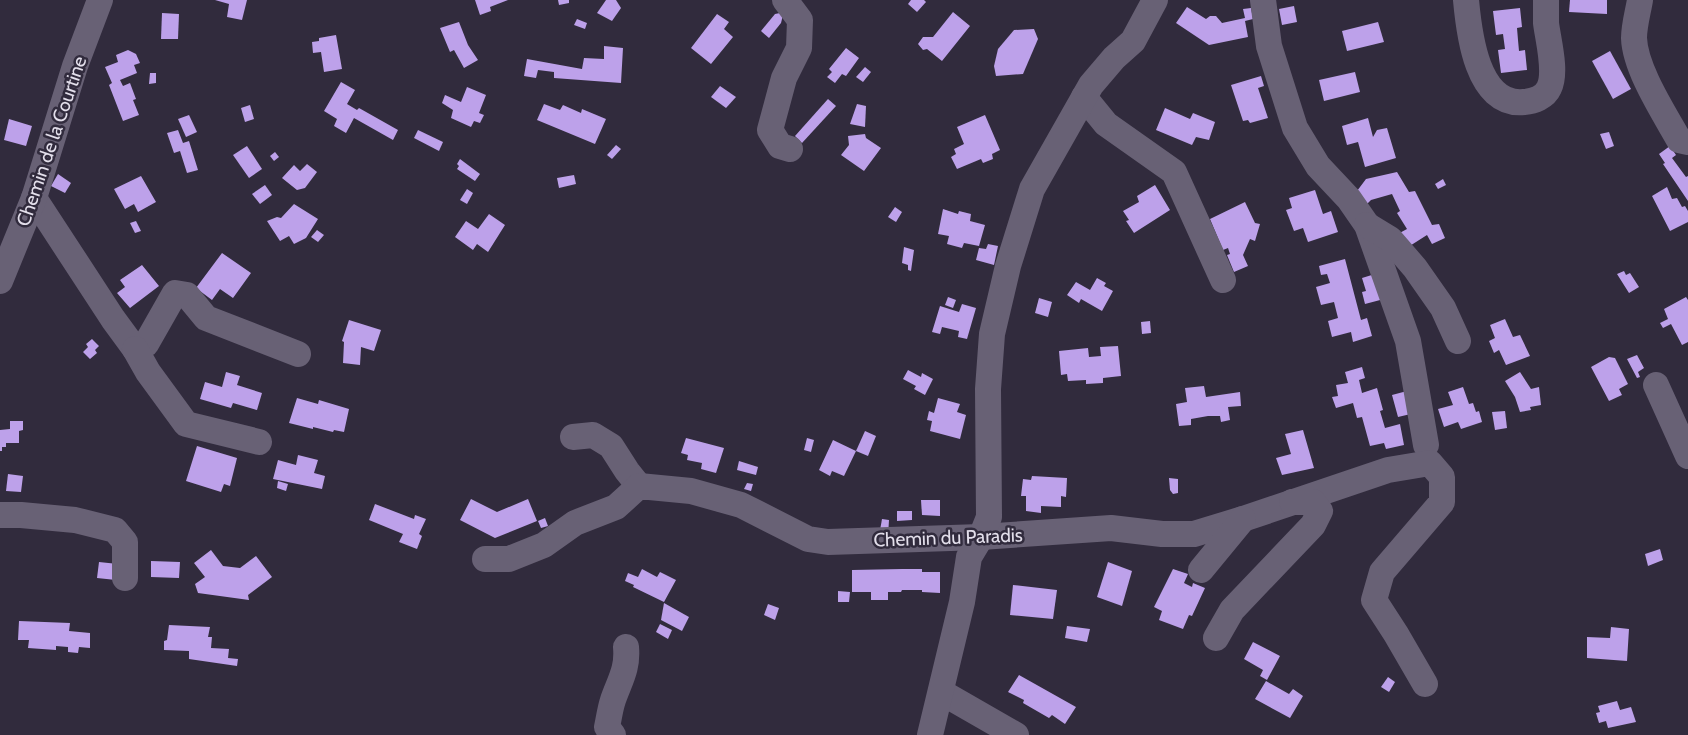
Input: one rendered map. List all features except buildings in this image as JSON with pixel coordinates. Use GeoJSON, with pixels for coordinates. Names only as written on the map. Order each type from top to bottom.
{"type":"FeatureCollection","features":[{"type":"Feature","properties":{"kind":"street","name":"Chemin de la Courtine"},"geometry":{"type":"LineString","coordinates":[[0,281],[34,198],[75,66],[100,0]]}},
{"type":"Feature","properties":{"kind":"street"},"geometry":{"type":"LineString","coordinates":[[785,0],[800,20],[799,48],[784,78],[770,130],[780,146],[790,149]]}},
{"type":"Feature","properties":{"kind":"street"},"geometry":{"type":"LineString","coordinates":[[930,735],[962,602],[969,557],[981,537],[989,517],[988,389],[992,334],[1008,266],[1032,190],[1091,84],[1114,58],[1133,41],[1155,0]]}},
{"type":"Feature","properties":{"kind":"street"},"geometry":{"type":"LineString","coordinates":[[1264,0],[1269,46],[1295,128],[1318,166],[1349,199],[1367,225],[1408,341],[1428,454],[1442,477],[1442,502],[1382,572],[1374,600],[1425,684]]}},
{"type":"Feature","properties":{"kind":"street"},"geometry":{"type":"LineString","coordinates":[[1466,0],[1470,36],[1477,65],[1486,80],[1498,94],[1510,102],[1524,102],[1541,98],[1549,88],[1553,74],[1546,20],[1546,0]]}},
{"type":"Feature","properties":{"kind":"street"},"geometry":{"type":"LineString","coordinates":[[1640,0],[1634,39],[1640,66],[1679,140],[1688,142]]}},
{"type":"Feature","properties":{"kind":"street"},"geometry":{"type":"LineString","coordinates":[[1084,97],[1106,124],[1174,172],[1224,280]]}},
{"type":"Feature","properties":{"kind":"street"},"geometry":{"type":"LineString","coordinates":[[34,198],[113,320],[186,424],[259,442]]}},
{"type":"Feature","properties":{"kind":"street"},"geometry":{"type":"LineString","coordinates":[[1367,225],[1390,239],[1415,268],[1442,308],[1458,341]]}},
{"type":"Feature","properties":{"kind":"street"},"geometry":{"type":"LineString","coordinates":[[135,349],[146,344],[174,293],[187,295],[206,318],[298,354]]}},
{"type":"Feature","properties":{"kind":"street"},"geometry":{"type":"LineString","coordinates":[[1656,384],[1688,456]]}},
{"type":"Feature","properties":{"kind":"street"},"geometry":{"type":"LineString","coordinates":[[485,559],[509,559],[544,545],[575,523],[616,507],[639,486],[611,446],[592,436],[573,437]]}},
{"type":"Feature","properties":{"kind":"street","name":"Chemin du Paradis"},"geometry":{"type":"LineString","coordinates":[[639,486],[691,491],[741,505],[808,539],[828,542],[981,537],[1111,528],[1162,534],[1194,534],[1388,470],[1428,454]]}},
{"type":"Feature","properties":{"kind":"street"},"geometry":{"type":"LineString","coordinates":[[1216,638],[1232,610],[1313,525],[1320,511],[1313,502],[1292,502]]}},
{"type":"Feature","properties":{"kind":"street"},"geometry":{"type":"LineString","coordinates":[[0,515],[75,520],[115,530],[125,542],[125,578]]}},
{"type":"Feature","properties":{"kind":"street"},"geometry":{"type":"LineString","coordinates":[[1200,570],[1243,519]]}},
{"type":"Feature","properties":{"kind":"street"},"geometry":{"type":"LineString","coordinates":[[613,735],[607,727],[613,701],[627,660],[626,647]]}},
{"type":"Feature","properties":{"kind":"street"},"geometry":{"type":"LineString","coordinates":[[941,692],[1016,735]]}}]}
